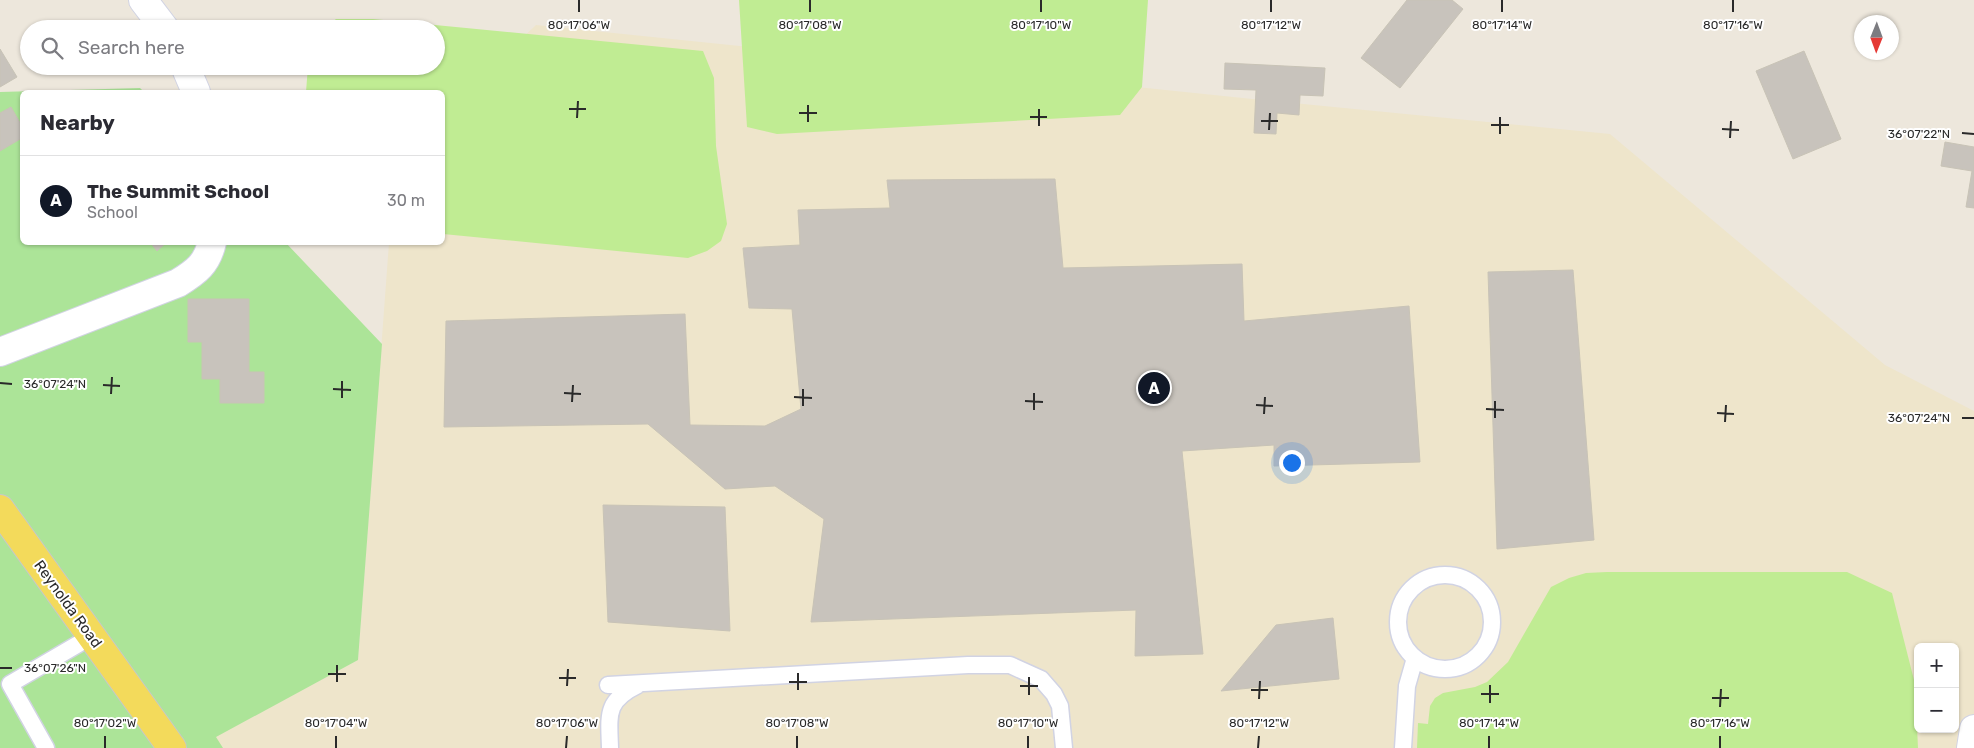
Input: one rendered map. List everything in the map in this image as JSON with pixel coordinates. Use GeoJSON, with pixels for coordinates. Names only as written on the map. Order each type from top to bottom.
{"type":"FeatureCollection","features":[{"type":"Feature","properties":{"kind":"main road","name":"Reynolda Road"},"geometry":{"type":"LineString","coordinates":[[0,509],[172,748]]}},
{"type":"Feature","properties":{"kind":"street"},"geometry":{"type":"LineString","coordinates":[[143,0],[158,20]]}},
{"type":"Feature","properties":{"kind":"street"},"geometry":{"type":"LineString","coordinates":[[188,75],[195,90]]}},
{"type":"Feature","properties":{"kind":"street"},"geometry":{"type":"LineString","coordinates":[[0,352],[178,283],[196,271],[209,255],[211,245]]}},
{"type":"Feature","properties":{"kind":"street"},"geometry":{"type":"LineString","coordinates":[[1971,748],[1974,729]]}},
{"type":"Feature","properties":{"kind":"lane"},"geometry":{"type":"LineString","coordinates":[[1442,574],[1458,576],[1473,582],[1484,594],[1491,607],[1493,623],[1490,638],[1483,651],[1472,661],[1458,668],[1443,669],[1428,666],[1415,658],[1404,646],[1398,631],[1400,607],[1412,587],[1426,578],[1442,574]]}},
{"type":"Feature","properties":{"kind":"lane"},"geometry":{"type":"LineString","coordinates":[[46,748],[10,684],[92,636]]}},
{"type":"Feature","properties":{"kind":"lane"},"geometry":{"type":"LineString","coordinates":[[1403,748],[1407,686],[1415,658]]}},
{"type":"Feature","properties":{"kind":"lane"},"geometry":{"type":"LineString","coordinates":[[608,685],[968,665],[1010,665],[1040,679],[1054,694],[1060,706],[1064,748]]}},
{"type":"Feature","properties":{"kind":"lane"},"geometry":{"type":"LineString","coordinates":[[610,748],[609,713],[613,702],[625,692],[642,683]]}},
{"type":"Feature","properties":{"kind":"shaded area"},"geometry":{"type":"Polygon","coordinates":[[[536,25],[1610,134],[1885,365],[1974,411],[1974,748],[221,748],[215,737],[358,660],[389,245],[445,245],[445,111],[536,25]]]}},
{"type":"Feature","properties":{"kind":"green space"},"geometry":{"type":"Polygon","coordinates":[[[739,0],[1148,0],[1142,87],[1120,115],[777,134],[747,127],[739,0]]]}},
{"type":"Feature","properties":{"kind":"green space"},"geometry":{"type":"Polygon","coordinates":[[[373,19],[383,20],[335,20],[373,19]]]}},
{"type":"Feature","properties":{"kind":"green space"},"geometry":{"type":"Polygon","coordinates":[[[445,26],[703,51],[714,78],[716,146],[727,224],[721,241],[707,251],[688,258],[445,234],[445,90],[306,90],[307,75],[445,75],[445,26]]]}},
{"type":"Feature","properties":{"kind":"green space"},"geometry":{"type":"Polygon","coordinates":[[[140,88],[142,90],[70,90],[140,88]]]}},
{"type":"Feature","properties":{"kind":"green space"},"geometry":{"type":"Polygon","coordinates":[[[20,91],[20,245],[288,245],[382,344],[358,660],[216,737],[223,748],[0,748],[0,92],[20,91]]]}},
{"type":"Feature","properties":{"kind":"green space"},"geometry":{"type":"Polygon","coordinates":[[[1847,572],[1892,593],[1914,680],[1914,733],[1917,733],[1918,748],[1417,748],[1418,723],[1428,724],[1430,706],[1435,698],[1443,693],[1475,687],[1487,682],[1508,662],[1551,587],[1569,578],[1586,573],[1847,572]]]}},
{"type":"Feature","properties":{"kind":"building"},"geometry":{"type":"Polygon","coordinates":[[[1407,0],[1452,0],[1463,9],[1400,88],[1361,58],[1407,0]]]}},
{"type":"Feature","properties":{"kind":"building"},"geometry":{"type":"Polygon","coordinates":[[[0,49],[17,77],[0,87],[0,49]]]}},
{"type":"Feature","properties":{"kind":"building"},"geometry":{"type":"Polygon","coordinates":[[[1804,51],[1841,139],[1793,159],[1756,71],[1804,51]]]}},
{"type":"Feature","properties":{"kind":"building"},"geometry":{"type":"Polygon","coordinates":[[[1225,63],[1325,68],[1323,96],[1300,95],[1299,115],[1277,113],[1276,134],[1254,133],[1256,90],[1224,89],[1225,63]]]}},
{"type":"Feature","properties":{"kind":"building"},"geometry":{"type":"Polygon","coordinates":[[[11,107],[20,123],[20,139],[0,151],[0,113],[11,107]]]}},
{"type":"Feature","properties":{"kind":"building"},"geometry":{"type":"Polygon","coordinates":[[[1945,142],[1974,147],[1974,208],[1966,207],[1972,171],[1941,166],[1945,142]]]}},
{"type":"Feature","properties":{"kind":"building"},"geometry":{"type":"Polygon","coordinates":[[[1055,179],[1063,268],[1242,264],[1244,321],[1409,306],[1420,462],[1274,466],[1274,445],[1182,451],[1203,654],[1135,656],[1136,610],[811,622],[824,519],[775,486],[725,489],[648,424],[444,427],[446,321],[685,314],[690,425],[765,426],[801,409],[792,309],[749,308],[743,248],[800,245],[798,210],[890,208],[887,180],[1055,179]]]}},
{"type":"Feature","properties":{"kind":"building"},"geometry":{"type":"Polygon","coordinates":[[[152,245],[164,245],[157,251],[152,245]]]}},
{"type":"Feature","properties":{"kind":"building"},"geometry":{"type":"Polygon","coordinates":[[[1573,270],[1594,540],[1497,549],[1488,272],[1573,270]]]}},
{"type":"Feature","properties":{"kind":"building"},"geometry":{"type":"Polygon","coordinates":[[[188,299],[249,299],[249,372],[264,372],[264,403],[220,403],[220,379],[202,379],[202,342],[188,342],[188,299]]]}},
{"type":"Feature","properties":{"kind":"building"},"geometry":{"type":"Polygon","coordinates":[[[603,505],[725,507],[730,631],[608,622],[603,505]]]}},
{"type":"Feature","properties":{"kind":"building"},"geometry":{"type":"Polygon","coordinates":[[[1333,618],[1339,679],[1221,691],[1276,625],[1333,618]]]}},
{"type":"Feature","properties":{"kind":"place","name":"The Summit School"},"geometry":{"type":"Point","coordinates":[1154,388]}}]}
